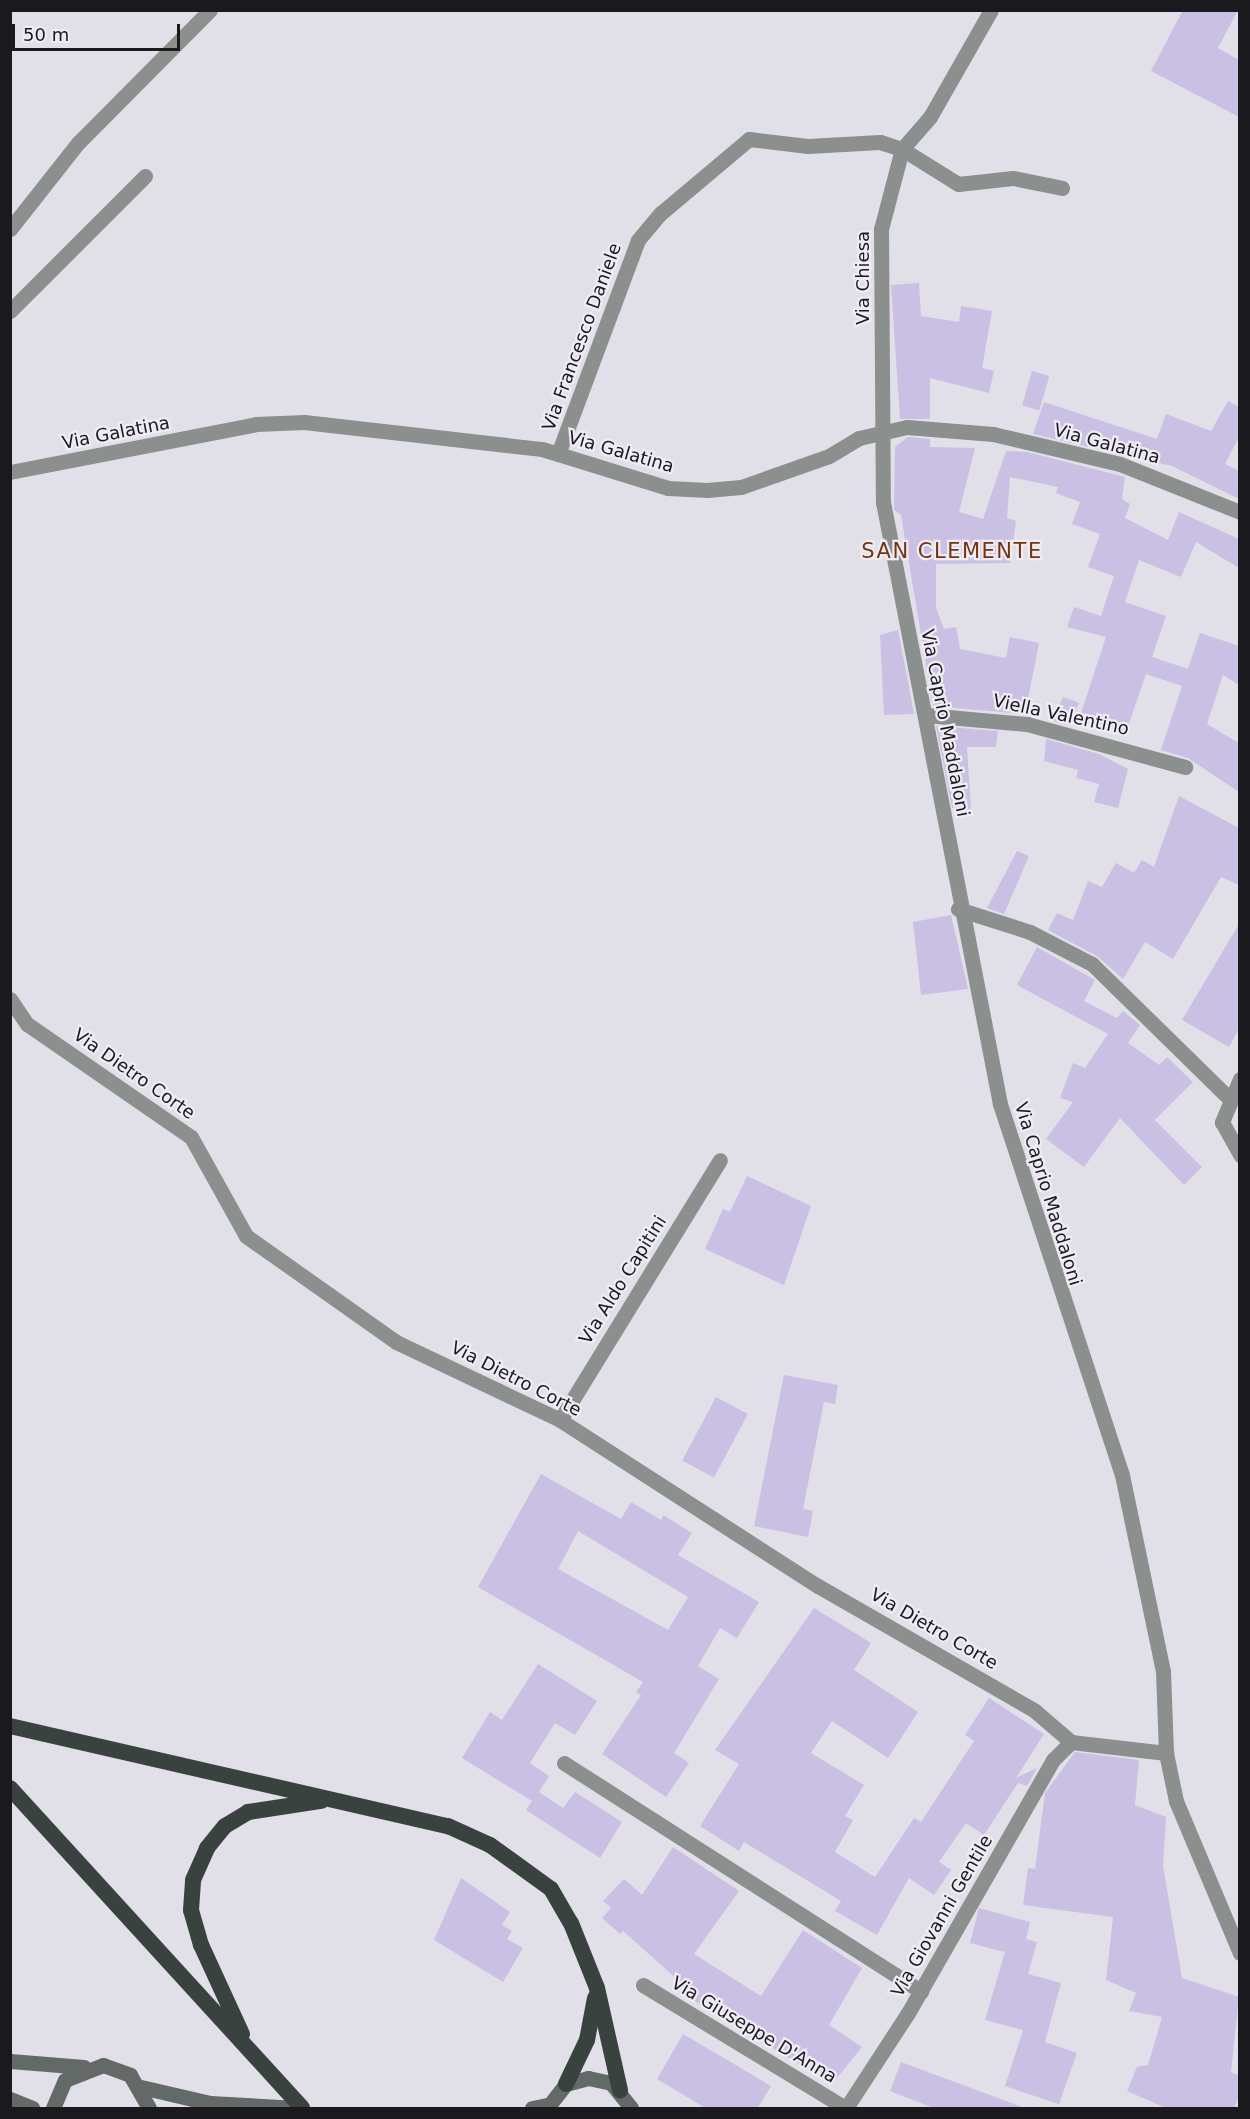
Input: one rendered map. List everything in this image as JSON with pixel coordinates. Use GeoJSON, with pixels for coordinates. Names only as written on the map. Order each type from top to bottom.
{"type":"FeatureCollection","features":[{"type":"Feature","properties":{"kind":"highway"},"geometry":{"type":"LineString","coordinates":[[10,1726],[448,1826],[490,1845],[551,1889],[585,1953],[597,1988],[620,2090]]}},
{"type":"Feature","properties":{"kind":"highway"},"geometry":{"type":"LineString","coordinates":[[10,1788],[249,2049],[300,2108]]}},
{"type":"Feature","properties":{"kind":"highway"},"geometry":{"type":"LineString","coordinates":[[249,2049],[201,1945],[191,1910],[193,1880],[207,1848],[225,1826],[248,1812],[330,1799]]}},
{"type":"Feature","properties":{"kind":"highway"},"geometry":{"type":"LineString","coordinates":[[566,2084],[587,2040],[597,1988]]}},
{"type":"Feature","properties":{"kind":"main road"},"geometry":{"type":"LineString","coordinates":[[10,2061],[117,2068],[141,2086],[210,2103],[300,2108]]}},
{"type":"Feature","properties":{"kind":"main road"},"geometry":{"type":"LineString","coordinates":[[53,2109],[65,2080],[87,2067]]}},
{"type":"Feature","properties":{"kind":"main road"},"geometry":{"type":"LineString","coordinates":[[532,2109],[547,2107],[566,2084],[600,2079],[620,2090],[631,2109]]}},
{"type":"Feature","properties":{"kind":"main road"},"geometry":{"type":"LineString","coordinates":[[141,2086],[149,2109]]}},
{"type":"Feature","properties":{"kind":"main road"},"geometry":{"type":"LineString","coordinates":[[10,2099],[32,2109]]}},
{"type":"Feature","properties":{"kind":"street"},"geometry":{"type":"LineString","coordinates":[[10,229],[78,142],[210,10]]}},
{"type":"Feature","properties":{"kind":"street","name":"Via Chiesa"},"geometry":{"type":"LineString","coordinates":[[885,430],[881,229],[902,149],[930,117],[991,10]]}},
{"type":"Feature","properties":{"kind":"street","name":"Via Francesco Daniele"},"geometry":{"type":"LineString","coordinates":[[558,454],[638,240],[723,158],[749,139],[808,146],[880,142],[902,149],[958,184],[1013,178],[1062,188]]}},
{"type":"Feature","properties":{"kind":"street"},"geometry":{"type":"LineString","coordinates":[[10,311],[145,176]]}},
{"type":"Feature","properties":{"kind":"street","name":"Via Galatina"},"geometry":{"type":"LineString","coordinates":[[10,472],[256,424],[304,422],[558,454],[668,488],[707,490],[741,487],[885,430],[993,434],[1120,464],[1239,512]]}},
{"type":"Feature","properties":{"kind":"street","name":"Via Caprio Maddaloni"},"geometry":{"type":"LineString","coordinates":[[885,430],[883,502],[926,716],[958,909],[1000,1104],[1122,1475],[1163,1671],[1166,1753],[1195,1852],[1239,1953]]}},
{"type":"Feature","properties":{"kind":"street","name":"Viella Valentino"},"geometry":{"type":"LineString","coordinates":[[926,716],[1027,724],[1185,767]]}},
{"type":"Feature","properties":{"kind":"street"},"geometry":{"type":"LineString","coordinates":[[958,909],[1030,932],[1092,964],[1230,1099]]}},
{"type":"Feature","properties":{"kind":"street","name":"Via Dietro Corte"},"geometry":{"type":"LineString","coordinates":[[10,999],[27,1024],[191,1137],[246,1236],[289,1270],[396,1342],[560,1420],[818,1586],[1035,1711],[1071,1742]]}},
{"type":"Feature","properties":{"kind":"street"},"geometry":{"type":"LineString","coordinates":[[1239,1079],[1222,1122],[1239,1155]]}},
{"type":"Feature","properties":{"kind":"street","name":"Via Aldo Capitini"},"geometry":{"type":"LineString","coordinates":[[560,1420],[720,1160]]}},
{"type":"Feature","properties":{"kind":"street"},"geometry":{"type":"LineString","coordinates":[[1071,1742],[1166,1753]]}},
{"type":"Feature","properties":{"kind":"street","name":"Via Giovanni Gentile"},"geometry":{"type":"LineString","coordinates":[[845,2109],[921,1991],[1053,1760],[1071,1742]]}},
{"type":"Feature","properties":{"kind":"street"},"geometry":{"type":"LineString","coordinates":[[564,1763],[921,1991]]}},
{"type":"Feature","properties":{"kind":"street","name":"Via Giuseppe D'Anna"},"geometry":{"type":"LineString","coordinates":[[643,1985],[845,2109]]}},
{"type":"Feature","properties":{"kind":"building"},"geometry":{"type":"Polygon","coordinates":[[[1183,10],[1238,10],[1218,48],[1239,60],[1239,117],[1151,71],[1183,10]]]}},
{"type":"Feature","properties":{"kind":"building"},"geometry":{"type":"Polygon","coordinates":[[[919,283],[921,316],[959,322],[961,306],[992,311],[982,368],[994,371],[989,393],[930,378],[930,419],[900,419],[891,285],[919,283]]]}},
{"type":"Feature","properties":{"kind":"building"},"geometry":{"type":"Polygon","coordinates":[[[1032,371],[1049,376],[1039,411],[1022,406],[1032,371]]]}},
{"type":"Feature","properties":{"kind":"building"},"geometry":{"type":"Polygon","coordinates":[[[1228,401],[1239,407],[1239,437],[1225,464],[1239,471],[1239,499],[1172,466],[1033,434],[1044,402],[1157,439],[1166,414],[1211,431],[1228,401]]]}},
{"type":"Feature","properties":{"kind":"building"},"geometry":{"type":"Polygon","coordinates":[[[908,437],[930,439],[930,447],[975,448],[959,512],[983,519],[1006,451],[1027,452],[1125,477],[1122,499],[1130,504],[1125,518],[1168,540],[1179,512],[1239,539],[1239,568],[1196,542],[1181,577],[1139,560],[1125,602],[1166,616],[1152,657],[1188,669],[1200,633],[1239,646],[1239,685],[1223,675],[1207,724],[1239,743],[1239,792],[1188,758],[1161,750],[1182,686],[1146,674],[1125,735],[1080,716],[1106,637],[1067,627],[1074,607],[1101,616],[1114,576],[1088,567],[1100,534],[1072,524],[1080,502],[1056,493],[1058,487],[1010,477],[1007,518],[1016,521],[1010,563],[936,564],[936,608],[944,629],[956,627],[960,649],[1006,658],[1010,637],[1039,643],[1025,714],[933,706],[901,515],[894,510],[895,447],[908,437]]]}},
{"type":"Feature","properties":{"kind":"building"},"geometry":{"type":"Polygon","coordinates":[[[898,630],[914,714],[884,715],[880,635],[898,630]]]}},
{"type":"Feature","properties":{"kind":"building"},"geometry":{"type":"Polygon","coordinates":[[[1063,697],[1079,703],[1068,725],[1053,721],[1063,697]]]}},
{"type":"Feature","properties":{"kind":"building"},"geometry":{"type":"Polygon","coordinates":[[[936,726],[998,731],[996,747],[967,747],[971,809],[952,808],[936,726]]]}},
{"type":"Feature","properties":{"kind":"building"},"geometry":{"type":"Polygon","coordinates":[[[1046,739],[1099,754],[1128,769],[1118,808],[1094,802],[1099,784],[1076,778],[1078,770],[1044,761],[1046,739]]]}},
{"type":"Feature","properties":{"kind":"building"},"geometry":{"type":"Polygon","coordinates":[[[1179,796],[1239,828],[1239,885],[1221,877],[1173,959],[1145,942],[1123,979],[1097,956],[1048,930],[1057,913],[1073,920],[1088,881],[1102,887],[1116,863],[1134,873],[1142,860],[1154,867],[1179,796]]]}},
{"type":"Feature","properties":{"kind":"building"},"geometry":{"type":"Polygon","coordinates":[[[1017,851],[1029,856],[1004,914],[987,908],[1017,851]]]}},
{"type":"Feature","properties":{"kind":"building"},"geometry":{"type":"Polygon","coordinates":[[[951,915],[968,989],[921,995],[913,922],[951,915]]]}},
{"type":"Feature","properties":{"kind":"building"},"geometry":{"type":"Polygon","coordinates":[[[1239,924],[1239,1029],[1229,1047],[1182,1020],[1239,924]]]}},
{"type":"Feature","properties":{"kind":"building"},"geometry":{"type":"Polygon","coordinates":[[[1037,947],[1095,980],[1084,1001],[1117,1018],[1123,1011],[1140,1025],[1128,1043],[1159,1065],[1167,1057],[1193,1082],[1155,1120],[1202,1167],[1184,1185],[1120,1118],[1084,1167],[1046,1139],[1073,1102],[1060,1098],[1073,1063],[1085,1068],[1108,1034],[1017,985],[1037,947]]]}},
{"type":"Feature","properties":{"kind":"building"},"geometry":{"type":"Polygon","coordinates":[[[747,1176],[811,1206],[784,1285],[705,1249],[723,1209],[730,1212],[747,1176]]]}},
{"type":"Feature","properties":{"kind":"building"},"geometry":{"type":"Polygon","coordinates":[[[784,1375],[838,1385],[835,1404],[824,1402],[803,1509],[813,1511],[808,1537],[754,1526],[784,1375]]]}},
{"type":"Feature","properties":{"kind":"building"},"geometry":{"type":"Polygon","coordinates":[[[716,1397],[748,1414],[714,1477],[682,1461],[716,1397]]]}},
{"type":"Feature","properties":{"kind":"building"},"geometry":{"type":"Polygon","coordinates":[[[541,1474],[621,1519],[631,1502],[661,1520],[663,1515],[692,1533],[678,1555],[759,1602],[737,1638],[720,1628],[698,1666],[719,1679],[674,1753],[689,1763],[666,1797],[602,1754],[641,1695],[636,1692],[643,1682],[478,1587],[541,1474]],[[578,1531],[558,1569],[668,1630],[688,1597],[578,1531]]]}},
{"type":"Feature","properties":{"kind":"building"},"geometry":{"type":"Polygon","coordinates":[[[814,1608],[871,1643],[854,1670],[918,1712],[888,1758],[832,1721],[811,1753],[864,1785],[845,1816],[853,1820],[835,1852],[875,1877],[914,1818],[921,1822],[974,1741],[965,1735],[989,1698],[1044,1734],[1016,1778],[1037,1768],[1027,1786],[1018,1783],[984,1835],[966,1823],[939,1862],[951,1870],[934,1895],[909,1878],[877,1935],[835,1911],[841,1901],[744,1842],[739,1851],[700,1826],[739,1764],[715,1750],[814,1608]]]}},
{"type":"Feature","properties":{"kind":"building"},"geometry":{"type":"Polygon","coordinates":[[[538,1664],[597,1701],[575,1735],[555,1723],[530,1763],[549,1776],[539,1792],[563,1808],[575,1792],[622,1822],[600,1858],[526,1810],[532,1801],[462,1758],[490,1712],[502,1720],[538,1664]]]}},
{"type":"Feature","properties":{"kind":"building"},"geometry":{"type":"Polygon","coordinates":[[[1075,1752],[1139,1760],[1135,1805],[1166,1817],[1163,1866],[1182,1978],[1239,1997],[1231,2072],[1239,2076],[1239,2095],[1234,2109],[1168,2109],[1127,2091],[1137,2067],[1148,2065],[1162,2017],[1129,2011],[1136,1993],[1106,1980],[1113,1917],[1023,1905],[1028,1868],[1035,1869],[1045,1793],[1075,1752]]]}},
{"type":"Feature","properties":{"kind":"building"},"geometry":{"type":"Polygon","coordinates":[[[673,1847],[739,1891],[694,1954],[761,1996],[803,1930],[862,1968],[829,2025],[862,2047],[832,2084],[693,2000],[696,1996],[623,1931],[620,1934],[602,1918],[611,1908],[603,1901],[624,1879],[642,1895],[673,1847]]]}},
{"type":"Feature","properties":{"kind":"building"},"geometry":{"type":"Polygon","coordinates":[[[461,1878],[510,1912],[502,1925],[512,1931],[507,1939],[523,1948],[503,1982],[434,1940],[461,1878]]]}},
{"type":"Feature","properties":{"kind":"building"},"geometry":{"type":"Polygon","coordinates":[[[979,1908],[1030,1922],[1026,1939],[1037,1942],[1028,1974],[1061,1983],[1045,2042],[1077,2053],[1059,2104],[1005,2086],[1023,2030],[985,2020],[1005,1952],[970,1943],[979,1908]]]}},
{"type":"Feature","properties":{"kind":"building"},"geometry":{"type":"Polygon","coordinates":[[[683,2034],[771,2086],[757,2109],[707,2109],[657,2079],[683,2034]]]}},
{"type":"Feature","properties":{"kind":"building"},"geometry":{"type":"Polygon","coordinates":[[[901,2062],[1022,2107],[1022,2109],[936,2109],[890,2091],[901,2062]]]}},
{"type":"Feature","properties":{"kind":"district","name":"SAN CLEMENTE"},"geometry":{"type":"Point","coordinates":[952,551]}}]}
